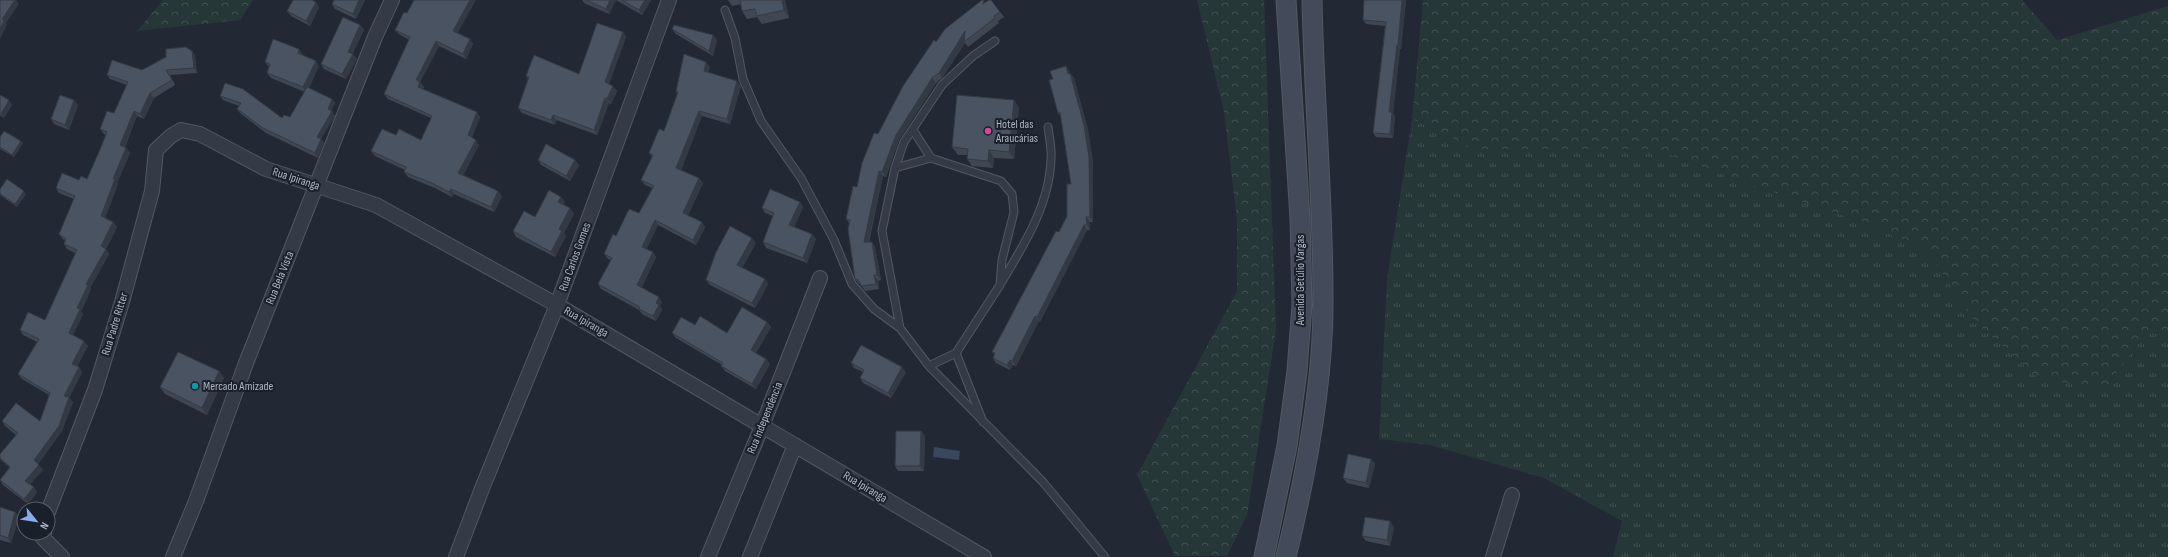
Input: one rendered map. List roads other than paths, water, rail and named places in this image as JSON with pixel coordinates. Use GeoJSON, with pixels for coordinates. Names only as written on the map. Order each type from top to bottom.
{"type":"FeatureCollection","features":[{"type":"Feature","properties":{"kind":"main road","name":"Avenida Getúlio Vargas"},"geometry":{"type":"LineString","coordinates":[[1264,557],[1287,446],[1297,371],[1302,305],[1300,218],[1286,0]]}},
{"type":"Feature","properties":{"kind":"main road","name":"Avenida Getúlio Vargas"},"geometry":{"type":"LineString","coordinates":[[1286,557],[1298,508],[1318,384],[1324,298],[1312,0]]}},
{"type":"Feature","properties":{"kind":"street","name":"Rua Bela Vista"},"geometry":{"type":"LineString","coordinates":[[173,557],[316,186],[375,37],[392,0]]}},
{"type":"Feature","properties":{"kind":"street","name":"Rua Carlos Gomes"},"geometry":{"type":"LineString","coordinates":[[456,557],[483,486],[557,305],[669,0]]}},
{"type":"Feature","properties":{"kind":"street","name":"Rua Ipiranga"},"geometry":{"type":"LineString","coordinates":[[171,136],[181,130],[200,134],[266,170],[376,205],[557,305],[984,557]]}},
{"type":"Feature","properties":{"kind":"street","name":"Rua Padre Ritter"},"geometry":{"type":"LineString","coordinates":[[52,501],[95,390],[120,310],[152,192],[156,150],[171,136]]}},
{"type":"Feature","properties":{"kind":"street","name":"Rua Independência"},"geometry":{"type":"LineString","coordinates":[[708,557],[762,426],[820,278]]}},
{"type":"Feature","properties":{"kind":"street"},"geometry":{"type":"LineString","coordinates":[[750,557],[795,445]]}},
{"type":"Feature","properties":{"kind":"street"},"geometry":{"type":"LineString","coordinates":[[1493,557],[1512,495]]}},
{"type":"Feature","properties":{"kind":"street"},"geometry":{"type":"LineString","coordinates":[[45,541],[56,555]]}},
{"type":"Feature","properties":{"kind":"lane"},"geometry":{"type":"LineString","coordinates":[[724,10],[735,38],[743,79],[761,121],[802,178],[834,240],[852,284],[874,310],[900,328],[929,366],[1043,482],[1105,557]]}},
{"type":"Feature","properties":{"kind":"lane"},"geometry":{"type":"LineString","coordinates":[[900,328],[882,231],[895,168],[904,142],[942,85],[973,56],[995,40]]}},
{"type":"Feature","properties":{"kind":"lane"},"geometry":{"type":"LineString","coordinates":[[929,366],[956,353],[1000,285],[1033,229],[1046,189],[1051,158],[1048,127]]}},
{"type":"Feature","properties":{"kind":"lane"},"geometry":{"type":"LineString","coordinates":[[913,130],[932,158]]}},
{"type":"Feature","properties":{"kind":"lane"},"geometry":{"type":"LineString","coordinates":[[895,168],[932,158],[1000,182],[1012,194],[1014,212],[1002,260],[1000,285]]}},
{"type":"Feature","properties":{"kind":"lane"},"geometry":{"type":"LineString","coordinates":[[956,353],[983,422]]}},
{"type":"Feature","properties":{"kind":"water"},"geometry":{"type":"Polygon","coordinates":[[[934,447],[960,451],[959,460],[933,457],[934,447]]]}},
{"type":"Feature","properties":{"kind":"place","name":"Hotel das Araucárias"},"geometry":{"type":"Point","coordinates":[988,131]}},
{"type":"Feature","properties":{"kind":"place","name":"Mercado Amizade"},"geometry":{"type":"Point","coordinates":[195,386]}}]}
